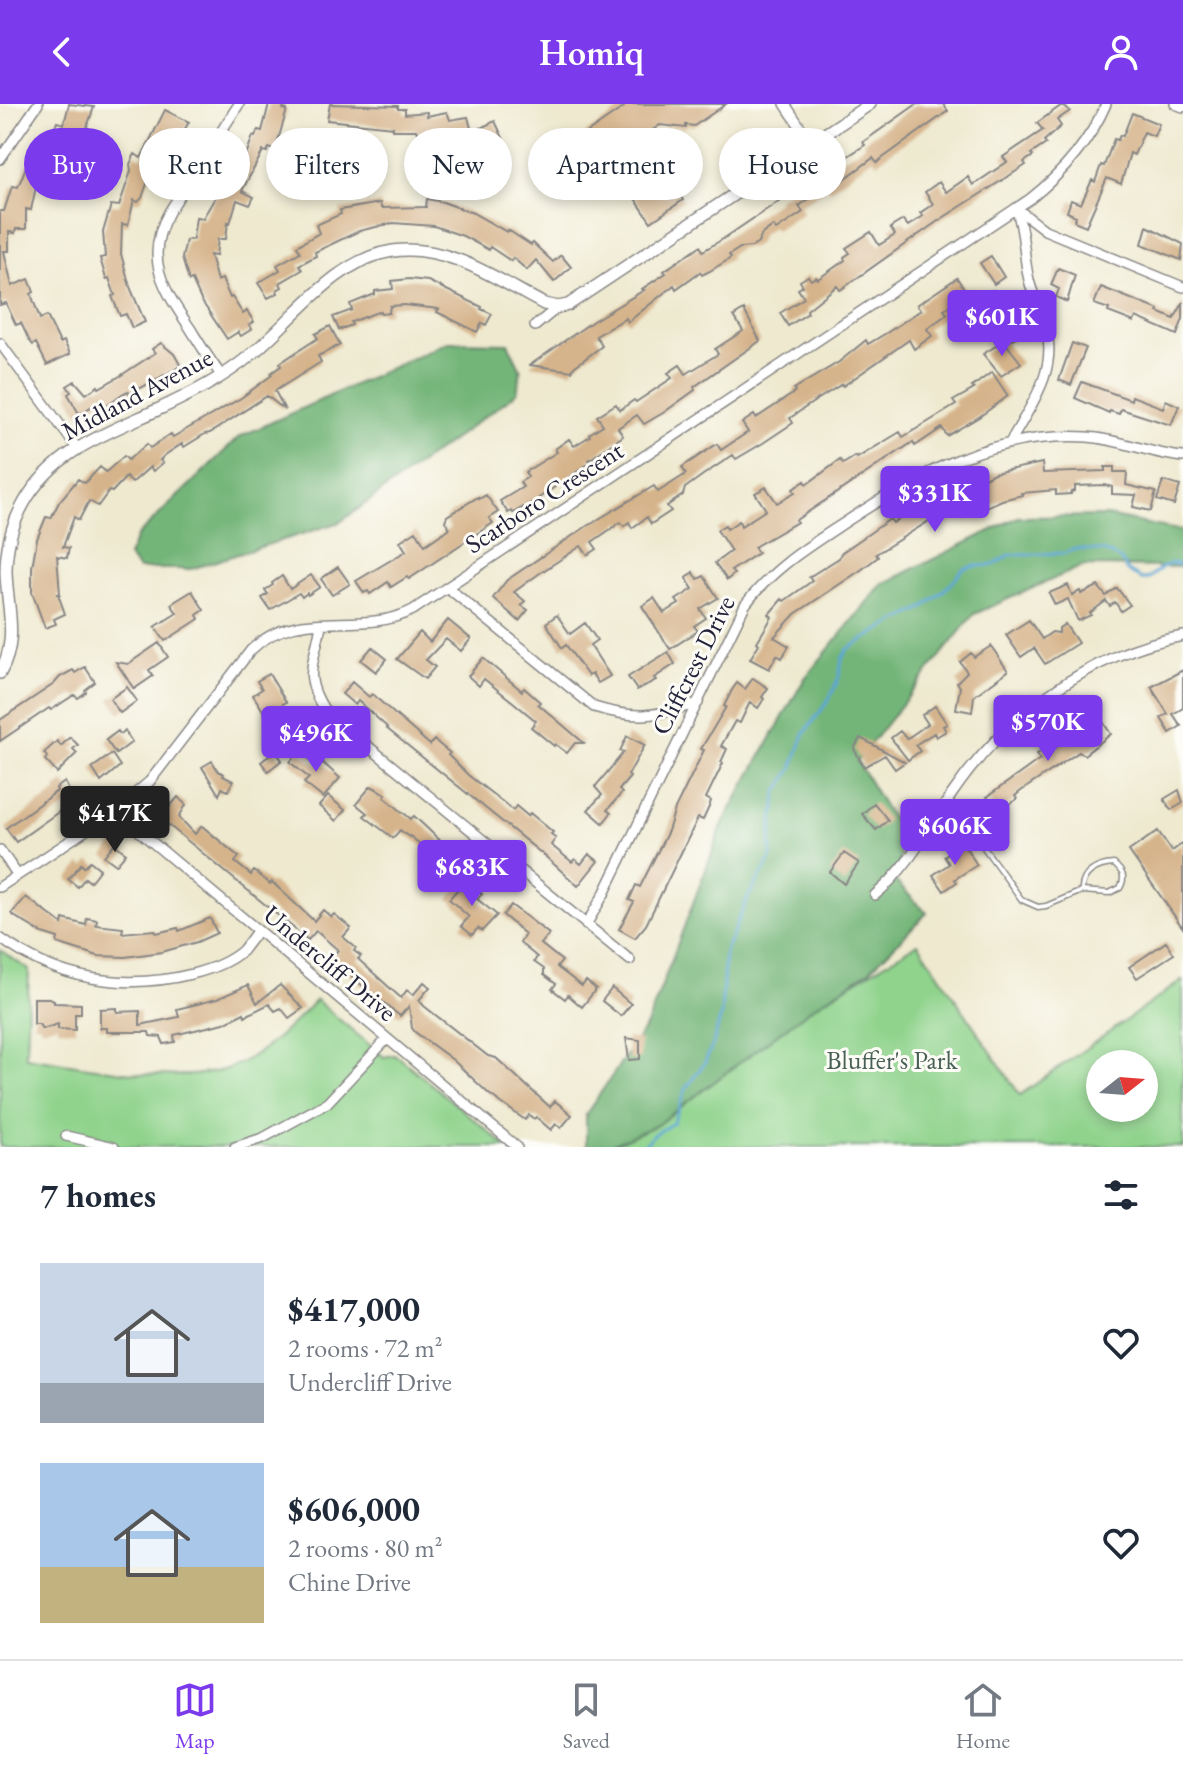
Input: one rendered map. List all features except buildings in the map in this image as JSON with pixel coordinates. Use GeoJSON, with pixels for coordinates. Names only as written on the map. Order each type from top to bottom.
{"type":"FeatureCollection","features":[{"type":"Feature","properties":{"kind":"street"},"geometry":{"type":"LineString","coordinates":[[0,159],[38,104]]}},
{"type":"Feature","properties":{"kind":"street"},"geometry":{"type":"LineString","coordinates":[[222,376],[161,281],[156,261],[161,226],[239,104]]}},
{"type":"Feature","properties":{"kind":"street"},"geometry":{"type":"LineString","coordinates":[[785,104],[801,128]]}},
{"type":"Feature","properties":{"kind":"street"},"geometry":{"type":"LineString","coordinates":[[834,128],[870,104]]}},
{"type":"Feature","properties":{"kind":"street","name":"Scarboro Crescent"},"geometry":{"type":"LineString","coordinates":[[0,887],[115,811],[150,781],[263,638],[280,630],[321,624],[373,623],[398,618],[447,587],[1016,208],[1069,165],[1089,137],[1106,104]]}},
{"type":"Feature","properties":{"kind":"street"},"geometry":{"type":"LineString","coordinates":[[1175,104],[1183,107]]}},
{"type":"Feature","properties":{"kind":"street"},"geometry":{"type":"LineString","coordinates":[[535,326],[558,307],[568,305],[726,200]]}},
{"type":"Feature","properties":{"kind":"street"},"geometry":{"type":"LineString","coordinates":[[1016,208],[1045,230],[1183,287]]}},
{"type":"Feature","properties":{"kind":"street"},"geometry":{"type":"LineString","coordinates":[[1011,441],[1041,390],[1049,355],[1047,331],[1030,284],[1023,228],[1016,208]]}},
{"type":"Feature","properties":{"kind":"street","name":"Midland Avenue"},"geometry":{"type":"LineString","coordinates":[[0,673],[12,633],[6,574],[9,541],[25,500],[41,478],[77,448],[222,376],[252,354],[343,273],[382,253],[422,250],[449,257],[544,304],[558,307]]}},
{"type":"Feature","properties":{"kind":"street"},"geometry":{"type":"LineString","coordinates":[[0,343],[77,448]]}},
{"type":"Feature","properties":{"kind":"street","name":"Cliffcrest Drive"},"geometry":{"type":"LineString","coordinates":[[586,925],[745,605],[760,585],[789,559],[889,493],[927,472],[1011,441],[1088,437],[1183,457]]}},
{"type":"Feature","properties":{"kind":"street"},"geometry":{"type":"LineString","coordinates":[[447,587],[594,707],[621,716],[641,717],[698,703]]}},
{"type":"Feature","properties":{"kind":"street"},"geometry":{"type":"LineString","coordinates":[[321,624],[310,680],[325,711],[630,960]]}},
{"type":"Feature","properties":{"kind":"street"},"geometry":{"type":"LineString","coordinates":[[875,895],[895,879],[989,746],[1033,705],[1108,660],[1183,636]]}},
{"type":"Feature","properties":{"kind":"street","name":"Undercliff Drive"},"geometry":{"type":"LineString","coordinates":[[115,811],[517,1147]]}},
{"type":"Feature","properties":{"kind":"street"},"geometry":{"type":"LineString","coordinates":[[0,850],[17,874]]}},
{"type":"Feature","properties":{"kind":"street"},"geometry":{"type":"LineString","coordinates":[[0,938],[58,971],[91,980],[138,982],[171,979],[221,963],[241,952],[257,931]]}},
{"type":"Feature","properties":{"kind":"street"},"geometry":{"type":"LineString","coordinates":[[235,1147],[263,1138],[327,1103],[387,1039]]}},
{"type":"Feature","properties":{"kind":"street"},"geometry":{"type":"LineString","coordinates":[[66,1136],[114,1147]]}},
{"type":"Feature","properties":{"kind":"lane"},"geometry":{"type":"LineString","coordinates":[[949,799],[1022,900],[1038,907],[1082,891],[1109,893],[1120,888],[1124,880],[1122,871],[1114,864],[1100,865],[1088,874],[1082,883],[1082,891]]}},
{"type":"Feature","properties":{"kind":"green space"},"geometry":{"type":"Polygon","coordinates":[[[448,342],[508,343],[521,370],[517,393],[340,522],[191,569],[139,569],[128,556],[137,536],[239,437],[448,342]]]}},
{"type":"Feature","properties":{"kind":"green space"},"geometry":{"type":"Polygon","coordinates":[[[1107,516],[1183,531],[1183,567],[1083,566],[974,614],[857,761],[904,839],[895,881],[927,913],[869,971],[812,1008],[657,1125],[607,1147],[586,1147],[586,1114],[647,1025],[724,821],[805,678],[881,585],[1018,517],[1107,516]]]}},
{"type":"Feature","properties":{"kind":"green space","name":"Bluffer's Park"},"geometry":{"type":"Polygon","coordinates":[[[918,943],[1020,1095],[1183,980],[1183,1147],[607,1147],[657,1125],[812,1008],[918,943]]]}},
{"type":"Feature","properties":{"kind":"green space"},"geometry":{"type":"Polygon","coordinates":[[[0,950],[29,970],[26,1057],[129,1073],[207,1073],[229,1068],[254,1055],[316,1000],[384,1057],[394,1055],[400,1058],[507,1147],[0,1147],[0,950]]]}},
{"type":"Feature","properties":{"kind":"waterway"},"geometry":{"type":"LineString","coordinates":[[643,1147],[653,1135],[673,1123],[687,1087],[705,1062],[713,1044],[721,1015],[725,952],[748,897],[771,859],[777,793],[792,769],[804,734],[830,698],[848,649],[923,608],[963,569],[994,565],[1009,555],[1065,553],[1075,549],[1103,551],[1120,559],[1128,571],[1141,579],[1148,579],[1171,563],[1183,565]]}}]}
